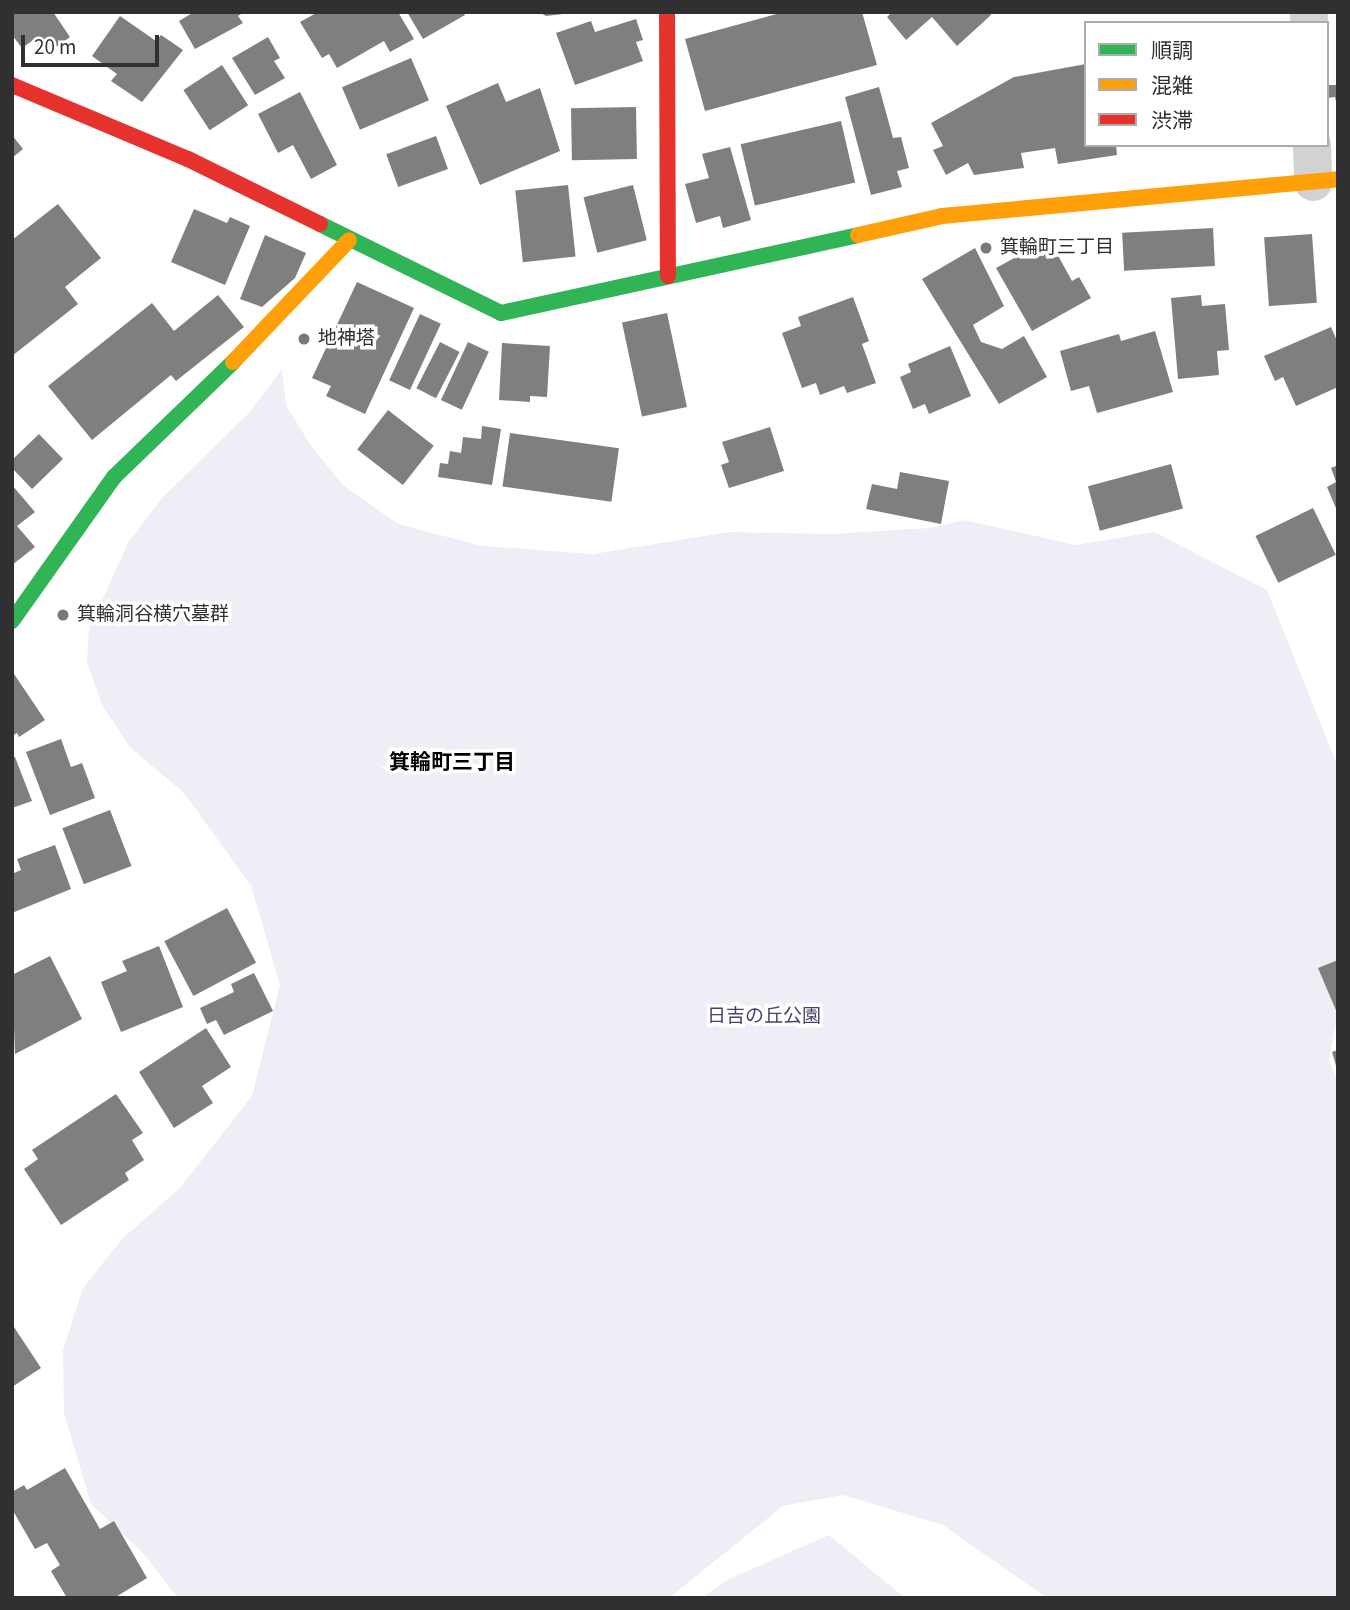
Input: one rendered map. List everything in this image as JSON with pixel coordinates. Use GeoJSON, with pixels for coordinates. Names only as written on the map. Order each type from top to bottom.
{"type":"FeatureCollection","features":[{"type":"Feature","properties":{"kind":"street"},"geometry":{"type":"LineString","coordinates":[[667,12],[668,276]]}},
{"type":"Feature","properties":{"kind":"street"},"geometry":{"type":"LineString","coordinates":[[12,85],[188,159],[501,313],[942,216],[1321,169]]}},
{"type":"Feature","properties":{"kind":"street"},"geometry":{"type":"LineString","coordinates":[[12,621],[114,477],[192,404],[349,240]]}},
{"type":"Feature","properties":{"kind":"green space","name":"日吉の丘公園"},"geometry":{"type":"Polygon","coordinates":[[[282,369],[286,405],[311,446],[343,485],[398,524],[482,546],[593,554],[729,532],[834,534],[929,528],[964,520],[1076,545],[1154,532],[1267,590],[1338,767],[1338,1010],[1329,1060],[1338,1083],[1338,1598],[1047,1598],[943,1525],[843,1495],[783,1506],[669,1598],[178,1598],[143,1553],[91,1504],[64,1413],[63,1350],[83,1288],[122,1239],[180,1188],[252,1096],[280,985],[251,886],[184,793],[130,747],[103,707],[87,663],[89,629],[128,543],[162,498],[249,413],[282,369]]]}},
{"type":"Feature","properties":{"kind":"green space"},"geometry":{"type":"Polygon","coordinates":[[[829,1535],[905,1598],[702,1598],[727,1580],[829,1535]]]}},
{"type":"Feature","properties":{"kind":"building"},"geometry":{"type":"Polygon","coordinates":[[[14,12],[53,12],[70,37],[45,55],[35,39],[22,48],[12,35],[14,12]]]}},
{"type":"Feature","properties":{"kind":"building"},"geometry":{"type":"Polygon","coordinates":[[[194,12],[244,12],[238,16],[243,23],[195,49],[179,21],[194,12]]]}},
{"type":"Feature","properties":{"kind":"building"},"geometry":{"type":"Polygon","coordinates":[[[318,12],[398,12],[414,39],[390,52],[384,41],[337,68],[329,54],[322,58],[300,22],[318,12]]]}},
{"type":"Feature","properties":{"kind":"building"},"geometry":{"type":"Polygon","coordinates":[[[407,12],[463,12],[465,15],[423,39],[407,12]]]}},
{"type":"Feature","properties":{"kind":"building"},"geometry":{"type":"Polygon","coordinates":[[[539,12],[563,12],[563,14],[546,16],[539,12]]]}},
{"type":"Feature","properties":{"kind":"building"},"geometry":{"type":"Polygon","coordinates":[[[784,12],[862,12],[877,65],[705,111],[685,39],[784,12]]]}},
{"type":"Feature","properties":{"kind":"building"},"geometry":{"type":"Polygon","coordinates":[[[892,12],[989,12],[991,15],[957,46],[932,17],[906,40],[887,17],[892,12]]]}},
{"type":"Feature","properties":{"kind":"building"},"geometry":{"type":"Polygon","coordinates":[[[120,16],[156,41],[161,35],[183,50],[142,102],[111,81],[117,74],[92,56],[120,16]]]}},
{"type":"Feature","properties":{"kind":"building"},"geometry":{"type":"Polygon","coordinates":[[[636,19],[643,40],[636,42],[643,61],[575,85],[556,33],[591,21],[595,32],[636,19]]]}},
{"type":"Feature","properties":{"kind":"building"},"geometry":{"type":"Polygon","coordinates":[[[268,37],[280,58],[274,61],[285,78],[255,95],[232,58],[268,37]]]}},
{"type":"Feature","properties":{"kind":"building"},"geometry":{"type":"Polygon","coordinates":[[[411,58],[429,100],[360,130],[342,87],[411,58]]]}},
{"type":"Feature","properties":{"kind":"building"},"geometry":{"type":"Polygon","coordinates":[[[1084,64],[1084,147],[1116,147],[1117,155],[1058,164],[1055,148],[1021,153],[1024,168],[974,175],[968,163],[946,175],[933,150],[943,146],[931,123],[1014,77],[1084,64]]]}},
{"type":"Feature","properties":{"kind":"building"},"geometry":{"type":"Polygon","coordinates":[[[222,65],[248,105],[210,130],[183,90],[222,65]]]}},
{"type":"Feature","properties":{"kind":"building"},"geometry":{"type":"Polygon","coordinates":[[[498,83],[506,102],[540,88],[560,151],[480,185],[446,106],[498,83]]]}},
{"type":"Feature","properties":{"kind":"building"},"geometry":{"type":"Polygon","coordinates":[[[1329,85],[1338,85],[1338,110],[1335,97],[1329,98],[1329,85]]]}},
{"type":"Feature","properties":{"kind":"building"},"geometry":{"type":"Polygon","coordinates":[[[879,87],[893,138],[901,137],[909,168],[897,171],[902,187],[871,195],[845,97],[879,87]]]}},
{"type":"Feature","properties":{"kind":"building"},"geometry":{"type":"Polygon","coordinates":[[[300,92],[337,165],[311,179],[293,145],[278,153],[258,114],[300,92]]]}},
{"type":"Feature","properties":{"kind":"building"},"geometry":{"type":"Polygon","coordinates":[[[636,107],[637,159],[572,160],[571,108],[636,107]]]}},
{"type":"Feature","properties":{"kind":"building"},"geometry":{"type":"Polygon","coordinates":[[[841,121],[855,182],[755,206],[741,144],[841,121]]]}},
{"type":"Feature","properties":{"kind":"building"},"geometry":{"type":"Polygon","coordinates":[[[12,135],[23,149],[12,158],[12,135]]]}},
{"type":"Feature","properties":{"kind":"building"},"geometry":{"type":"Polygon","coordinates":[[[436,136],[448,169],[398,187],[386,154],[436,136]]]}},
{"type":"Feature","properties":{"kind":"building"},"geometry":{"type":"Polygon","coordinates":[[[730,147],[751,220],[723,228],[720,216],[696,223],[685,184],[709,178],[702,154],[730,147]]]}},
{"type":"Feature","properties":{"kind":"building"},"geometry":{"type":"Polygon","coordinates":[[[568,185],[576,257],[523,262],[515,191],[568,185]]]}},
{"type":"Feature","properties":{"kind":"building"},"geometry":{"type":"Polygon","coordinates":[[[633,185],[647,240],[597,253],[584,197],[633,185]]]}},
{"type":"Feature","properties":{"kind":"building"},"geometry":{"type":"Polygon","coordinates":[[[58,204],[101,258],[65,287],[78,304],[12,356],[12,240],[58,204]]]}},
{"type":"Feature","properties":{"kind":"building"},"geometry":{"type":"Polygon","coordinates":[[[194,209],[227,223],[230,217],[250,226],[225,285],[171,262],[194,209]]]}},
{"type":"Feature","properties":{"kind":"building"},"geometry":{"type":"Polygon","coordinates":[[[1213,228],[1215,266],[1124,271],[1122,233],[1213,228]]]}},
{"type":"Feature","properties":{"kind":"building"},"geometry":{"type":"Polygon","coordinates":[[[1312,234],[1317,303],[1269,306],[1264,237],[1312,234]]]}},
{"type":"Feature","properties":{"kind":"building"},"geometry":{"type":"Polygon","coordinates":[[[265,235],[306,253],[295,278],[262,307],[240,299],[265,235]]]}},
{"type":"Feature","properties":{"kind":"building"},"geometry":{"type":"Polygon","coordinates":[[[1049,239],[1072,281],[1079,277],[1091,298],[1032,331],[996,268],[1049,239]]]}},
{"type":"Feature","properties":{"kind":"building"},"geometry":{"type":"Polygon","coordinates":[[[975,248],[1004,306],[973,325],[981,342],[1002,349],[1024,336],[1047,377],[999,404],[922,279],[975,248]]]}},
{"type":"Feature","properties":{"kind":"building"},"geometry":{"type":"Polygon","coordinates":[[[357,282],[414,308],[365,414],[326,396],[331,386],[312,378],[357,282]]]}},
{"type":"Feature","properties":{"kind":"building"},"geometry":{"type":"Polygon","coordinates":[[[218,295],[244,327],[176,381],[171,375],[92,440],[48,386],[152,303],[174,331],[218,295]]]}},
{"type":"Feature","properties":{"kind":"building"},"geometry":{"type":"Polygon","coordinates":[[[1201,295],[1202,306],[1225,304],[1229,350],[1217,351],[1219,375],[1178,379],[1171,298],[1201,295]]]}},
{"type":"Feature","properties":{"kind":"building"},"geometry":{"type":"Polygon","coordinates":[[[853,297],[869,341],[862,344],[876,383],[847,393],[844,386],[820,395],[816,383],[802,388],[782,333],[801,326],[798,317],[853,297]]]}},
{"type":"Feature","properties":{"kind":"building"},"geometry":{"type":"Polygon","coordinates":[[[667,313],[687,407],[642,416],[622,323],[667,313]]]}},
{"type":"Feature","properties":{"kind":"building"},"geometry":{"type":"Polygon","coordinates":[[[420,314],[441,324],[410,390],[389,380],[420,314]]]}},
{"type":"Feature","properties":{"kind":"building"},"geometry":{"type":"Polygon","coordinates":[[[1331,327],[1338,343],[1338,387],[1296,406],[1283,377],[1275,381],[1264,356],[1331,327]]]}},
{"type":"Feature","properties":{"kind":"building"},"geometry":{"type":"Polygon","coordinates":[[[1155,331],[1173,392],[1097,413],[1089,386],[1071,391],[1060,351],[1119,334],[1121,341],[1155,331]]]}},
{"type":"Feature","properties":{"kind":"building"},"geometry":{"type":"Polygon","coordinates":[[[440,342],[460,352],[436,398],[416,388],[440,342]]]}},
{"type":"Feature","properties":{"kind":"building"},"geometry":{"type":"Polygon","coordinates":[[[468,342],[489,352],[462,410],[441,400],[468,342]]]}},
{"type":"Feature","properties":{"kind":"building"},"geometry":{"type":"Polygon","coordinates":[[[502,343],[550,346],[547,397],[530,396],[530,402],[499,400],[502,343]]]}},
{"type":"Feature","properties":{"kind":"building"},"geometry":{"type":"Polygon","coordinates":[[[950,346],[971,396],[929,414],[925,404],[913,409],[900,377],[911,372],[908,364],[950,346]]]}},
{"type":"Feature","properties":{"kind":"building"},"geometry":{"type":"Polygon","coordinates":[[[388,410],[434,446],[403,485],[357,449],[388,410]]]}},
{"type":"Feature","properties":{"kind":"building"},"geometry":{"type":"Polygon","coordinates":[[[482,426],[501,429],[492,485],[438,477],[440,463],[448,464],[450,451],[461,453],[463,437],[481,439],[482,426]]]}},
{"type":"Feature","properties":{"kind":"building"},"geometry":{"type":"Polygon","coordinates":[[[770,427],[784,471],[729,488],[721,465],[729,462],[722,442],[770,427]]]}},
{"type":"Feature","properties":{"kind":"building"},"geometry":{"type":"Polygon","coordinates":[[[510,433],[619,448],[611,502],[502,486],[510,433]]]}},
{"type":"Feature","properties":{"kind":"building"},"geometry":{"type":"Polygon","coordinates":[[[39,434],[63,459],[32,489],[12,468],[12,460],[39,434]]]}},
{"type":"Feature","properties":{"kind":"building"},"geometry":{"type":"Polygon","coordinates":[[[1171,464],[1183,508],[1100,531],[1088,486],[1171,464]]]}},
{"type":"Feature","properties":{"kind":"building"},"geometry":{"type":"Polygon","coordinates":[[[1338,465],[1338,513],[1327,487],[1336,482],[1331,468],[1338,465]]]}},
{"type":"Feature","properties":{"kind":"building"},"geometry":{"type":"Polygon","coordinates":[[[900,472],[949,481],[941,524],[866,509],[872,484],[897,489],[900,472]]]}},
{"type":"Feature","properties":{"kind":"building"},"geometry":{"type":"Polygon","coordinates":[[[12,485],[35,512],[17,526],[35,547],[12,565],[12,485]]]}},
{"type":"Feature","properties":{"kind":"building"},"geometry":{"type":"Polygon","coordinates":[[[1313,508],[1336,555],[1278,583],[1255,536],[1313,508]]]}},
{"type":"Feature","properties":{"kind":"building"},"geometry":{"type":"Polygon","coordinates":[[[12,671],[45,720],[19,737],[17,733],[12,736],[12,671]]]}},
{"type":"Feature","properties":{"kind":"building"},"geometry":{"type":"Polygon","coordinates":[[[61,739],[71,767],[82,763],[95,798],[50,815],[26,752],[61,739]]]}},
{"type":"Feature","properties":{"kind":"building"},"geometry":{"type":"Polygon","coordinates":[[[15,757],[32,801],[12,808],[12,758],[15,757]]]}},
{"type":"Feature","properties":{"kind":"building"},"geometry":{"type":"Polygon","coordinates":[[[110,810],[132,866],[84,884],[62,828],[110,810]]]}},
{"type":"Feature","properties":{"kind":"building"},"geometry":{"type":"Polygon","coordinates":[[[55,845],[71,889],[12,913],[12,874],[21,870],[17,859],[55,845]]]}},
{"type":"Feature","properties":{"kind":"building"},"geometry":{"type":"Polygon","coordinates":[[[227,908],[256,963],[193,996],[164,941],[227,908]]]}},
{"type":"Feature","properties":{"kind":"building"},"geometry":{"type":"Polygon","coordinates":[[[159,946],[183,1007],[121,1032],[101,982],[127,971],[122,961],[159,946]]]}},
{"type":"Feature","properties":{"kind":"building"},"geometry":{"type":"Polygon","coordinates":[[[50,956],[82,1019],[15,1054],[12,975],[50,956]]]}},
{"type":"Feature","properties":{"kind":"building"},"geometry":{"type":"Polygon","coordinates":[[[1338,960],[1338,1015],[1318,968],[1338,960]]]}},
{"type":"Feature","properties":{"kind":"building"},"geometry":{"type":"Polygon","coordinates":[[[254,973],[273,1011],[224,1035],[216,1020],[207,1024],[200,1008],[234,992],[231,984],[254,973]]]}},
{"type":"Feature","properties":{"kind":"building"},"geometry":{"type":"Polygon","coordinates":[[[206,1028],[231,1067],[202,1086],[213,1103],[174,1128],[139,1072],[206,1028]]]}},
{"type":"Feature","properties":{"kind":"building"},"geometry":{"type":"Polygon","coordinates":[[[1338,1050],[1338,1069],[1337,1069],[1332,1052],[1338,1050]]]}},
{"type":"Feature","properties":{"kind":"building"},"geometry":{"type":"Polygon","coordinates":[[[116,1094],[143,1133],[132,1140],[144,1160],[125,1173],[129,1180],[61,1225],[24,1169],[38,1159],[32,1150],[116,1094]]]}},
{"type":"Feature","properties":{"kind":"building"},"geometry":{"type":"Polygon","coordinates":[[[12,1324],[41,1368],[12,1387],[12,1324]]]}},
{"type":"Feature","properties":{"kind":"building"},"geometry":{"type":"Polygon","coordinates":[[[65,1468],[100,1529],[114,1521],[147,1578],[114,1598],[67,1598],[51,1571],[60,1565],[47,1543],[35,1549],[12,1509],[12,1492],[24,1485],[27,1490],[65,1468]]]}},
{"type":"Feature","properties":{"kind":"traffic: fast"},"geometry":{"type":"LineString","coordinates":[[320,224],[501,313],[858,235]]}},
{"type":"Feature","properties":{"kind":"traffic: fast"},"geometry":{"type":"LineString","coordinates":[[12,621],[114,477],[233,362]]}},
{"type":"Feature","properties":{"kind":"traffic: slow"},"geometry":{"type":"LineString","coordinates":[[858,235],[942,216],[1338,179]]}},
{"type":"Feature","properties":{"kind":"traffic: slow"},"geometry":{"type":"LineString","coordinates":[[233,362],[349,240]]}},
{"type":"Feature","properties":{"kind":"traffic: jam"},"geometry":{"type":"LineString","coordinates":[[667,12],[668,276]]}},
{"type":"Feature","properties":{"kind":"traffic: jam"},"geometry":{"type":"LineString","coordinates":[[12,85],[188,159],[320,224]]}},
{"type":"Feature","properties":{"kind":"place","name":"箕輪町三丁目"},"geometry":{"type":"Point","coordinates":[986,248]}},
{"type":"Feature","properties":{"kind":"place","name":"地神塔"},"geometry":{"type":"Point","coordinates":[304,339]}},
{"type":"Feature","properties":{"kind":"place","name":"箕輪洞谷横穴墓群"},"geometry":{"type":"Point","coordinates":[63,615]}},
{"type":"Feature","properties":{"kind":"district","name":"箕輪町三丁目"},"geometry":{"type":"Point","coordinates":[452,762]}}]}
